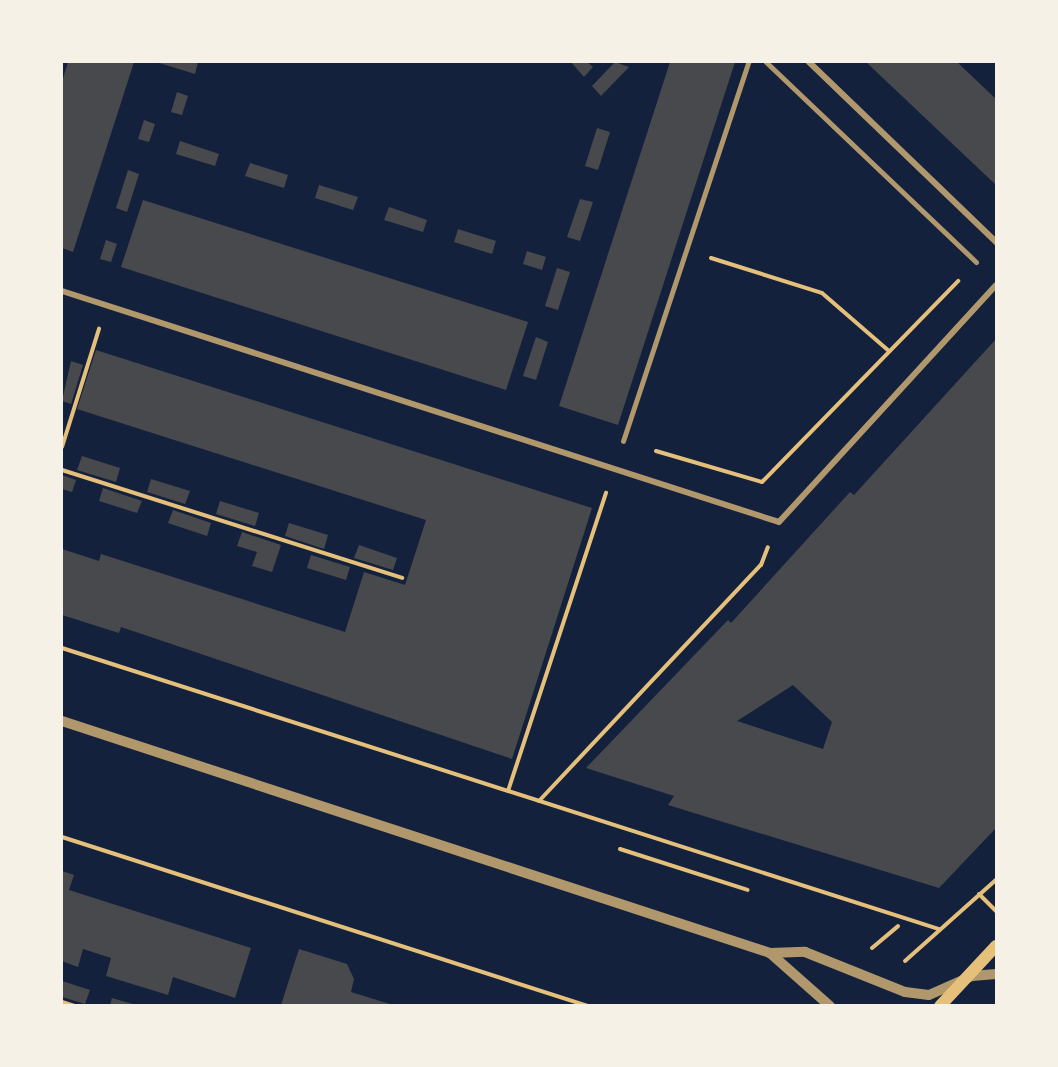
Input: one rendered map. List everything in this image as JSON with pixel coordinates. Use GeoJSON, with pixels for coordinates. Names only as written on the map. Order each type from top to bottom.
{"type":"FeatureCollection","features":[{"type":"Feature","properties":{"kind":"main road"},"geometry":{"type":"LineString","coordinates":[[940,1005],[996,946]]}},
{"type":"Feature","properties":{"kind":"street"},"geometry":{"type":"LineString","coordinates":[[623,441],[688,251],[748,62]]}},
{"type":"Feature","properties":{"kind":"street"},"geometry":{"type":"LineString","coordinates":[[766,62],[976,262]]}},
{"type":"Feature","properties":{"kind":"street"},"geometry":{"type":"LineString","coordinates":[[809,62],[996,242]]}},
{"type":"Feature","properties":{"kind":"street"},"geometry":{"type":"LineString","coordinates":[[62,291],[778,522],[996,285]]}},
{"type":"Feature","properties":{"kind":"street"},"geometry":{"type":"LineString","coordinates":[[62,721],[770,953],[805,952],[885,980],[905,992],[929,994],[966,978],[996,974]]}},
{"type":"Feature","properties":{"kind":"street"},"geometry":{"type":"LineString","coordinates":[[770,953],[830,1005]]}},
{"type":"Feature","properties":{"kind":"path"},"geometry":{"type":"LineString","coordinates":[[688,251],[822,293],[889,351]]}},
{"type":"Feature","properties":{"kind":"path"},"geometry":{"type":"LineString","coordinates":[[623,441],[762,482],[976,262]]}},
{"type":"Feature","properties":{"kind":"path"},"geometry":{"type":"LineString","coordinates":[[62,447],[106,306]]}},
{"type":"Feature","properties":{"kind":"path"},"geometry":{"type":"LineString","coordinates":[[62,470],[402,578]]}},
{"type":"Feature","properties":{"kind":"path"},"geometry":{"type":"LineString","coordinates":[[508,791],[616,471]]}},
{"type":"Feature","properties":{"kind":"path"},"geometry":{"type":"LineString","coordinates":[[539,801],[761,565],[778,522]]}},
{"type":"Feature","properties":{"kind":"path"},"geometry":{"type":"LineString","coordinates":[[62,648],[939,929]]}},
{"type":"Feature","properties":{"kind":"path"},"geometry":{"type":"LineString","coordinates":[[62,837],[588,1005]]}},
{"type":"Feature","properties":{"kind":"path"},"geometry":{"type":"LineString","coordinates":[[620,849],[748,890]]}},
{"type":"Feature","properties":{"kind":"path"},"geometry":{"type":"LineString","coordinates":[[885,980],[996,880]]}},
{"type":"Feature","properties":{"kind":"path"},"geometry":{"type":"LineString","coordinates":[[979,894],[996,911]]}},
{"type":"Feature","properties":{"kind":"path"},"geometry":{"type":"LineString","coordinates":[[871,948],[898,926]]}},
{"type":"Feature","properties":{"kind":"path"},"geometry":{"type":"LineString","coordinates":[[62,1002],[74,1005]]}},
{"type":"Feature","properties":{"kind":"building"},"geometry":{"type":"Polygon","coordinates":[[[68,62],[134,62],[73,252],[62,248],[62,82],[68,62]]]}},
{"type":"Feature","properties":{"kind":"building"},"geometry":{"type":"Polygon","coordinates":[[[156,62],[198,62],[195,74],[156,62]]]}},
{"type":"Feature","properties":{"kind":"building"},"geometry":{"type":"Polygon","coordinates":[[[571,62],[587,62],[593,67],[584,77],[571,62]]]}},
{"type":"Feature","properties":{"kind":"building"},"geometry":{"type":"Polygon","coordinates":[[[615,62],[629,67],[601,96],[592,86],[615,62]]]}},
{"type":"Feature","properties":{"kind":"building"},"geometry":{"type":"Polygon","coordinates":[[[670,62],[735,62],[618,425],[559,406],[670,62]]]}},
{"type":"Feature","properties":{"kind":"building"},"geometry":{"type":"Polygon","coordinates":[[[866,62],[957,62],[996,99],[996,185],[866,62]]]}},
{"type":"Feature","properties":{"kind":"building"},"geometry":{"type":"Polygon","coordinates":[[[177,92],[188,96],[182,115],[171,112],[177,92]]]}},
{"type":"Feature","properties":{"kind":"building"},"geometry":{"type":"Polygon","coordinates":[[[144,120],[155,124],[149,142],[138,139],[144,120]]]}},
{"type":"Feature","properties":{"kind":"building"},"geometry":{"type":"Polygon","coordinates":[[[597,128],[610,132],[598,170],[585,166],[597,128]]]}},
{"type":"Feature","properties":{"kind":"building"},"geometry":{"type":"Polygon","coordinates":[[[180,141],[219,154],[215,166],[176,154],[180,141]]]}},
{"type":"Feature","properties":{"kind":"building"},"geometry":{"type":"Polygon","coordinates":[[[250,163],[288,175],[284,188],[245,176],[250,163]]]}},
{"type":"Feature","properties":{"kind":"building"},"geometry":{"type":"Polygon","coordinates":[[[128,170],[139,174],[127,212],[116,208],[128,170]]]}},
{"type":"Feature","properties":{"kind":"building"},"geometry":{"type":"Polygon","coordinates":[[[319,185],[358,197],[353,210],[315,198],[319,185]]]}},
{"type":"Feature","properties":{"kind":"building"},"geometry":{"type":"Polygon","coordinates":[[[580,199],[593,202],[580,241],[567,237],[580,199]]]}},
{"type":"Feature","properties":{"kind":"building"},"geometry":{"type":"Polygon","coordinates":[[[143,200],[528,322],[506,390],[121,267],[143,200]]]}},
{"type":"Feature","properties":{"kind":"building"},"geometry":{"type":"Polygon","coordinates":[[[389,207],[427,220],[423,232],[384,220],[389,207]]]}},
{"type":"Feature","properties":{"kind":"building"},"geometry":{"type":"Polygon","coordinates":[[[458,229],[496,241],[492,254],[454,242],[458,229]]]}},
{"type":"Feature","properties":{"kind":"building"},"geometry":{"type":"Polygon","coordinates":[[[106,240],[117,244],[111,262],[100,259],[106,240]]]}},
{"type":"Feature","properties":{"kind":"building"},"geometry":{"type":"Polygon","coordinates":[[[527,251],[546,257],[542,270],[523,264],[527,251]]]}},
{"type":"Feature","properties":{"kind":"building"},"geometry":{"type":"Polygon","coordinates":[[[557,268],[570,272],[558,310],[545,306],[557,268]]]}},
{"type":"Feature","properties":{"kind":"building"},"geometry":{"type":"Polygon","coordinates":[[[536,337],[548,342],[536,380],[523,376],[536,337]]]}},
{"type":"Feature","properties":{"kind":"building"},"geometry":{"type":"Polygon","coordinates":[[[996,339],[996,828],[939,888],[668,805],[674,796],[586,768],[728,620],[731,623],[850,492],[854,495],[996,339]],[[793,685],[737,721],[823,749],[832,722],[793,685]]]}},
{"type":"Feature","properties":{"kind":"building"},"geometry":{"type":"Polygon","coordinates":[[[96,350],[592,508],[512,759],[121,627],[119,633],[62,615],[62,549],[99,561],[101,554],[345,632],[364,572],[405,585],[426,520],[77,409],[96,350]]]}},
{"type":"Feature","properties":{"kind":"building"},"geometry":{"type":"Polygon","coordinates":[[[71,361],[83,365],[71,404],[62,401],[71,361]]]}},
{"type":"Feature","properties":{"kind":"building"},"geometry":{"type":"Polygon","coordinates":[[[82,456],[120,468],[116,482],[77,470],[82,456]]]}},
{"type":"Feature","properties":{"kind":"building"},"geometry":{"type":"Polygon","coordinates":[[[62,475],[76,480],[72,492],[62,489],[62,475]]]}},
{"type":"Feature","properties":{"kind":"building"},"geometry":{"type":"Polygon","coordinates":[[[151,479],[190,491],[185,504],[147,492],[151,479]]]}},
{"type":"Feature","properties":{"kind":"building"},"geometry":{"type":"Polygon","coordinates":[[[103,488],[142,501],[137,513],[99,501],[103,488]]]}},
{"type":"Feature","properties":{"kind":"building"},"geometry":{"type":"Polygon","coordinates":[[[220,501],[259,513],[255,526],[216,514],[220,501]]]}},
{"type":"Feature","properties":{"kind":"building"},"geometry":{"type":"Polygon","coordinates":[[[173,510],[211,523],[207,536],[168,523],[173,510]]]}},
{"type":"Feature","properties":{"kind":"building"},"geometry":{"type":"Polygon","coordinates":[[[289,523],[328,535],[324,549],[285,536],[289,523]]]}},
{"type":"Feature","properties":{"kind":"building"},"geometry":{"type":"Polygon","coordinates":[[[242,532],[281,545],[272,572],[252,566],[257,552],[237,546],[242,532]]]}},
{"type":"Feature","properties":{"kind":"building"},"geometry":{"type":"Polygon","coordinates":[[[359,545],[397,558],[393,570],[354,558],[359,545]]]}},
{"type":"Feature","properties":{"kind":"building"},"geometry":{"type":"Polygon","coordinates":[[[311,555],[350,567],[346,580],[307,568],[311,555]]]}},
{"type":"Feature","properties":{"kind":"building"},"geometry":{"type":"Polygon","coordinates":[[[62,871],[74,875],[69,890],[251,948],[235,998],[173,977],[168,995],[106,976],[111,958],[83,949],[78,967],[62,961],[62,871]]]}},
{"type":"Feature","properties":{"kind":"building"},"geometry":{"type":"Polygon","coordinates":[[[299,949],[347,964],[354,979],[351,992],[393,1005],[281,1005],[299,949]]]}},
{"type":"Feature","properties":{"kind":"building"},"geometry":{"type":"Polygon","coordinates":[[[62,981],[90,990],[85,1004],[62,997],[62,981]]]}},
{"type":"Feature","properties":{"kind":"building"},"geometry":{"type":"Polygon","coordinates":[[[112,998],[136,1005],[110,1005],[112,998]]]}}]}
